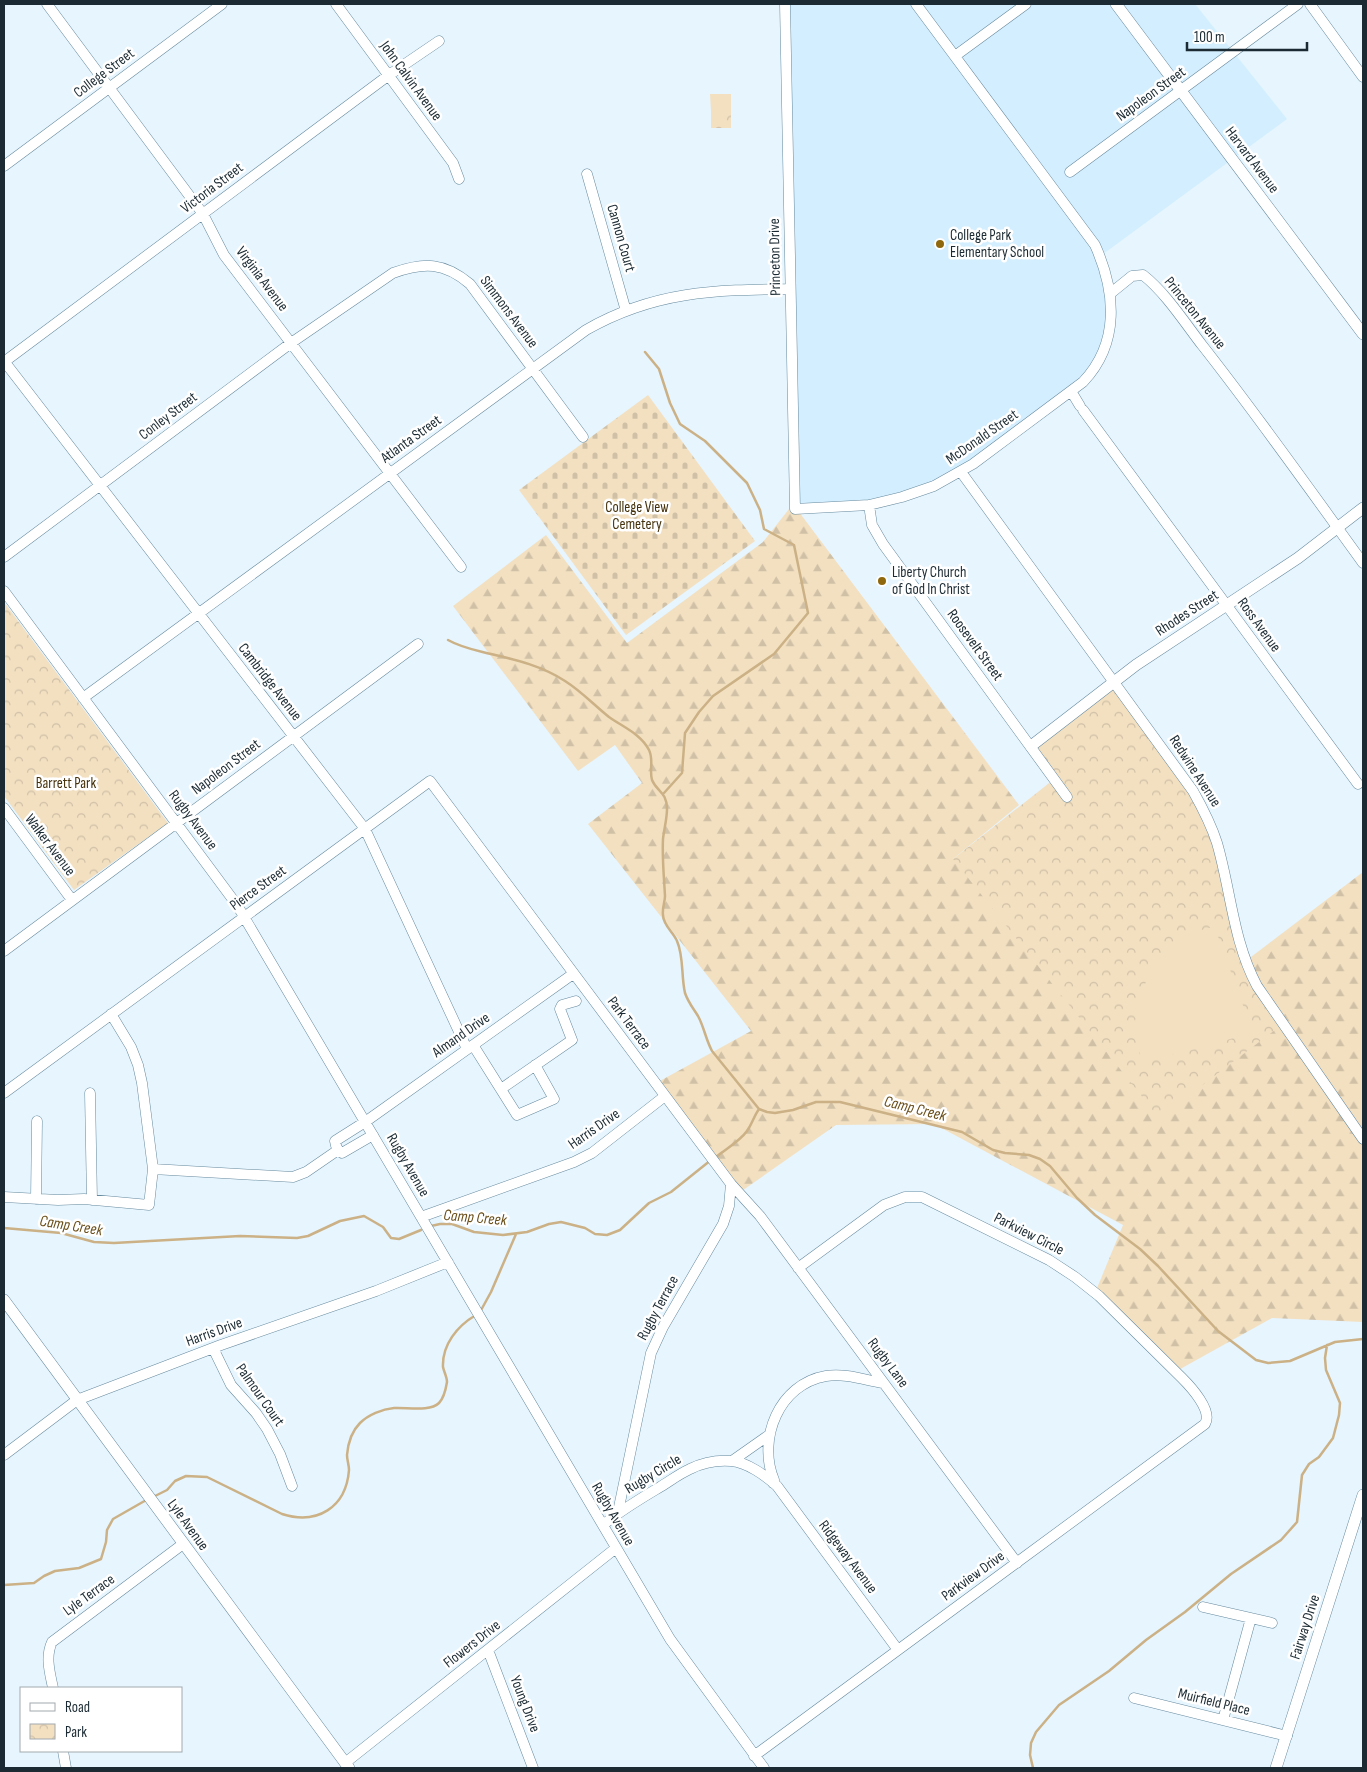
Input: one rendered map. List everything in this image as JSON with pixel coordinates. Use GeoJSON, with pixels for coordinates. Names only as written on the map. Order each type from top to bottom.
{"type":"FeatureCollection","features":[{"type":"Feature","properties":{"kind":"street","name":"Virginia Avenue"},"geometry":{"type":"LineString","coordinates":[[47,4],[203,214],[224,254],[460,567]]}},
{"type":"Feature","properties":{"kind":"street","name":"College Street"},"geometry":{"type":"LineString","coordinates":[[4,166],[222,4]]}},
{"type":"Feature","properties":{"kind":"street","name":"John Calvin Avenue"},"geometry":{"type":"LineString","coordinates":[[336,4],[452,162],[459,178]]}},
{"type":"Feature","properties":{"kind":"street","name":"Princeton Drive"},"geometry":{"type":"LineString","coordinates":[[785,4],[794,509]]}},
{"type":"Feature","properties":{"kind":"street"},"geometry":{"type":"LineString","coordinates":[[916,4],[1087,232],[1103,262],[1111,293]]}},
{"type":"Feature","properties":{"kind":"street"},"geometry":{"type":"LineString","coordinates":[[955,56],[1026,4]]}},
{"type":"Feature","properties":{"kind":"street","name":"Harvard Avenue"},"geometry":{"type":"LineString","coordinates":[[1116,4],[1363,334]]}},
{"type":"Feature","properties":{"kind":"street","name":"Napoleon Street"},"geometry":{"type":"LineString","coordinates":[[1070,172],[1298,4]]}},
{"type":"Feature","properties":{"kind":"street"},"geometry":{"type":"LineString","coordinates":[[1310,4],[1363,77]]}},
{"type":"Feature","properties":{"kind":"street","name":"Victoria Street"},"geometry":{"type":"LineString","coordinates":[[4,362],[389,76],[440,41]]}},
{"type":"Feature","properties":{"kind":"street","name":"Cannon Court"},"geometry":{"type":"LineString","coordinates":[[587,174],[626,310]]}},
{"type":"Feature","properties":{"kind":"street","name":"Simmons Avenue"},"geometry":{"type":"LineString","coordinates":[[352,302],[393,273],[412,266],[431,266],[452,271],[470,284],[583,437]]}},
{"type":"Feature","properties":{"kind":"street","name":"Princeton Avenue"},"geometry":{"type":"LineString","coordinates":[[1111,293],[1132,276],[1143,275],[1148,279],[1221,369],[1363,564]]}},
{"type":"Feature","properties":{"kind":"street","name":"Atlanta Street"},"geometry":{"type":"LineString","coordinates":[[83,698],[533,368],[586,330],[605,319],[626,310],[669,298],[707,291],[790,289]]}},
{"type":"Feature","properties":{"kind":"street","name":"McDonald Street"},"geometry":{"type":"LineString","coordinates":[[794,509],[869,505],[918,492],[961,472],[1071,391],[1092,372],[1105,348],[1111,322],[1111,293]]}},
{"type":"Feature","properties":{"kind":"street","name":"Conley Street"},"geometry":{"type":"LineString","coordinates":[[4,557],[291,343],[352,302]]}},
{"type":"Feature","properties":{"kind":"street","name":"Cambridge Avenue"},"geometry":{"type":"LineString","coordinates":[[4,362],[365,828],[470,1047],[501,1089],[517,1115],[554,1099],[535,1065]]}},
{"type":"Feature","properties":{"kind":"street","name":"Ross Avenue"},"geometry":{"type":"LineString","coordinates":[[1071,391],[1358,784]]}},
{"type":"Feature","properties":{"kind":"street","name":"Redwine Avenue"},"geometry":{"type":"LineString","coordinates":[[961,472],[1193,791],[1210,824],[1221,856],[1242,953],[1257,986],[1363,1139]]}},
{"type":"Feature","properties":{"kind":"street","name":"Roosevelt Street"},"geometry":{"type":"LineString","coordinates":[[869,505],[872,525],[883,544],[1067,797]]}},
{"type":"Feature","properties":{"kind":"street","name":"Rhodes Street"},"geometry":{"type":"LineString","coordinates":[[1030,746],[1114,681],[1298,558],[1363,508]]}},
{"type":"Feature","properties":{"kind":"street","name":"Rugby Avenue"},"geometry":{"type":"LineString","coordinates":[[4,591],[245,917],[670,1638],[764,1768]]}},
{"type":"Feature","properties":{"kind":"street","name":"Napoleon Street"},"geometry":{"type":"LineString","coordinates":[[4,951],[418,644]]}},
{"type":"Feature","properties":{"kind":"street","name":"Pierce Street"},"geometry":{"type":"LineString","coordinates":[[5,1090],[430,781],[504,880]]}},
{"type":"Feature","properties":{"kind":"street","name":"Walker Avenue"},"geometry":{"type":"LineString","coordinates":[[4,808],[72,900]]}},
{"type":"Feature","properties":{"kind":"street","name":"Park Terrace"},"geometry":{"type":"LineString","coordinates":[[504,880],[731,1184]]}},
{"type":"Feature","properties":{"kind":"street","name":"Almand Drive"},"geometry":{"type":"LineString","coordinates":[[338,1150],[336,1141],[574,974]]}},
{"type":"Feature","properties":{"kind":"street"},"geometry":{"type":"LineString","coordinates":[[501,1089],[572,1040],[560,1010],[562,1005],[576,1001]]}},
{"type":"Feature","properties":{"kind":"street"},"geometry":{"type":"LineString","coordinates":[[4,1197],[92,1200],[148,1205],[153,1170],[142,1082],[138,1065],[111,1014]]}},
{"type":"Feature","properties":{"kind":"street"},"geometry":{"type":"LineString","coordinates":[[90,1093],[92,1200]]}},
{"type":"Feature","properties":{"kind":"street","name":"Harris Drive"},"geometry":{"type":"LineString","coordinates":[[422,1217],[574,1162],[592,1153],[664,1096]]}},
{"type":"Feature","properties":{"kind":"street"},"geometry":{"type":"LineString","coordinates":[[36,1199],[37,1121]]}},
{"type":"Feature","properties":{"kind":"street"},"geometry":{"type":"LineString","coordinates":[[153,1170],[293,1177],[306,1172],[338,1150],[342,1153],[373,1135]]}},
{"type":"Feature","properties":{"kind":"street","name":"Rugby Lane"},"geometry":{"type":"LineString","coordinates":[[731,1184],[760,1216],[1017,1562]]}},
{"type":"Feature","properties":{"kind":"street","name":"Rugby Terrace"},"geometry":{"type":"LineString","coordinates":[[618,1512],[651,1353],[663,1327],[723,1224],[729,1206],[731,1184]]}},
{"type":"Feature","properties":{"kind":"street","name":"Parkview Circle"},"geometry":{"type":"LineString","coordinates":[[798,1268],[884,1205],[905,1197],[922,1197],[1049,1260],[1075,1277],[1099,1296],[1182,1378],[1194,1391],[1208,1415],[1208,1419]]}},
{"type":"Feature","properties":{"kind":"street","name":"Harris Drive"},"geometry":{"type":"LineString","coordinates":[[4,1455],[77,1400],[213,1348],[376,1291],[448,1262]]}},
{"type":"Feature","properties":{"kind":"street","name":"Lyle Avenue"},"geometry":{"type":"LineString","coordinates":[[4,1300],[347,1766]]}},
{"type":"Feature","properties":{"kind":"street","name":"Palmour Court"},"geometry":{"type":"LineString","coordinates":[[213,1348],[231,1384],[267,1429],[280,1454],[292,1486]]}},
{"type":"Feature","properties":{"kind":"street"},"geometry":{"type":"LineString","coordinates":[[773,1483],[774,1480],[767,1456],[769,1435],[779,1410],[787,1398],[798,1388],[812,1380],[840,1375],[883,1383]]}},
{"type":"Feature","properties":{"kind":"street","name":"Parkview Drive"},"geometry":{"type":"LineString","coordinates":[[754,1756],[1205,1424],[1208,1419]]}},
{"type":"Feature","properties":{"kind":"street"},"geometry":{"type":"LineString","coordinates":[[732,1461],[769,1435]]}},
{"type":"Feature","properties":{"kind":"street","name":"Rugby Circle"},"geometry":{"type":"LineString","coordinates":[[603,1525],[618,1512],[690,1469],[706,1463],[732,1461],[752,1468],[773,1483]]}},
{"type":"Feature","properties":{"kind":"street","name":"Ridgeway Avenue"},"geometry":{"type":"LineString","coordinates":[[773,1483],[898,1650]]}},
{"type":"Feature","properties":{"kind":"street","name":"Fairway Drive"},"geometry":{"type":"LineString","coordinates":[[1276,1768],[1363,1495]]}},
{"type":"Feature","properties":{"kind":"street","name":"Lyle Terrace"},"geometry":{"type":"LineString","coordinates":[[53,1687],[48,1658],[52,1642],[184,1544]]}},
{"type":"Feature","properties":{"kind":"street","name":"Flowers Drive"},"geometry":{"type":"LineString","coordinates":[[347,1766],[616,1548]]}},
{"type":"Feature","properties":{"kind":"street"},"geometry":{"type":"LineString","coordinates":[[1203,1607],[1272,1623]]}},
{"type":"Feature","properties":{"kind":"street"},"geometry":{"type":"LineString","coordinates":[[1223,1720],[1251,1618]]}},
{"type":"Feature","properties":{"kind":"street","name":"Young Drive"},"geometry":{"type":"LineString","coordinates":[[488,1650],[533,1768]]}},
{"type":"Feature","properties":{"kind":"street","name":"Muirfield Place"},"geometry":{"type":"LineString","coordinates":[[1134,1698],[1287,1736]]}},
{"type":"Feature","properties":{"kind":"street"},"geometry":{"type":"LineString","coordinates":[[63,1752],[66,1768]]}},
{"type":"Feature","properties":{"kind":"shaded area","name":"College Park Elementary School"},"geometry":{"type":"Polygon","coordinates":[[[785,4],[1195,4],[1287,119],[1099,257],[1112,287],[1105,340],[1090,370],[1069,389],[959,471],[895,499],[793,504],[785,4]]]}},
{"type":"Feature","properties":{"kind":"green space"},"geometry":{"type":"Polygon","coordinates":[[[710,94],[731,94],[731,111],[711,111],[710,94]]]}},
{"type":"Feature","properties":{"kind":"green space"},"geometry":{"type":"Polygon","coordinates":[[[711,111],[731,111],[731,128],[711,128],[711,111]]]}},
{"type":"Feature","properties":{"kind":"green space","name":"College View Cemetery"},"geometry":{"type":"Polygon","coordinates":[[[648,395],[755,541],[626,635],[519,490],[648,395]]]}},
{"type":"Feature","properties":{"kind":"green space"},"geometry":{"type":"Polygon","coordinates":[[[793,504],[1019,805],[953,859],[1247,960],[1363,872],[1363,1322],[1272,1318],[1173,1373],[1095,1293],[1123,1225],[934,1124],[836,1125],[736,1195],[658,1082],[751,1031],[588,824],[642,783],[615,745],[578,771],[453,606],[546,535],[627,643],[763,542],[793,504]]]}},
{"type":"Feature","properties":{"kind":"green space","name":"Barrett Park"},"geometry":{"type":"Polygon","coordinates":[[[4,602],[168,823],[74,890],[4,796],[4,602]]]}},
{"type":"Feature","properties":{"kind":"green space"},"geometry":{"type":"Polygon","coordinates":[[[1117,683],[1190,792],[1212,837],[1247,960],[1283,1024],[1159,1118],[953,859],[1058,776],[1034,745],[1117,683]]]}},
{"type":"Feature","properties":{"kind":"green space"},"geometry":{"type":"Polygon","coordinates":[[[1207,928],[1215,928],[1250,1025],[1248,1034],[1184,1052],[1141,1061],[1135,1022],[1151,967],[1166,950],[1185,937],[1207,928]]]}},
{"type":"Feature","properties":{"kind":"waterway"},"geometry":{"type":"LineString","coordinates":[[645,352],[659,369],[670,403],[680,424],[705,441],[747,483],[760,510],[764,529],[794,545],[808,613],[774,654],[713,696],[699,712],[685,733],[682,773],[664,793]]}},
{"type":"Feature","properties":{"kind":"waterway"},"geometry":{"type":"LineString","coordinates":[[448,640],[458,645],[529,664],[547,671],[577,689],[609,717],[637,735],[646,744],[651,758],[652,780],[667,803],[663,835],[665,896],[663,919],[679,947],[685,993],[700,1020],[712,1051],[759,1109]]}},
{"type":"Feature","properties":{"kind":"waterway","name":"Camp Creek"},"geometry":{"type":"LineString","coordinates":[[759,1109],[775,1113],[793,1110],[816,1102],[840,1102],[962,1132],[993,1150],[1029,1155],[1040,1159],[1050,1166],[1077,1198],[1095,1215],[1140,1249],[1158,1266],[1218,1331],[1256,1360],[1268,1363],[1290,1361],[1335,1342],[1363,1339]]}},
{"type":"Feature","properties":{"kind":"waterway","name":"Camp Creek"},"geometry":{"type":"LineString","coordinates":[[716,1157],[744,1135],[759,1109]]}},
{"type":"Feature","properties":{"kind":"waterway","name":"Camp Creek"},"geometry":{"type":"LineString","coordinates":[[431,1226],[452,1224],[474,1232],[503,1235],[527,1232],[561,1222],[585,1228],[595,1234],[607,1235],[620,1230],[649,1203],[671,1192],[711,1160]]}},
{"type":"Feature","properties":{"kind":"waterway","name":"Camp Creek"},"geometry":{"type":"LineString","coordinates":[[4,1228],[61,1233],[94,1242],[114,1243],[240,1236],[297,1238],[308,1236],[340,1221],[364,1216],[383,1227],[391,1238],[399,1239],[421,1230]]}},
{"type":"Feature","properties":{"kind":"waterway"},"geometry":{"type":"LineString","coordinates":[[480,1312],[491,1292],[516,1234]]}},
{"type":"Feature","properties":{"kind":"waterway"},"geometry":{"type":"LineString","coordinates":[[153,1497],[167,1490],[175,1481],[186,1476],[207,1477],[282,1514],[307,1517],[318,1515],[328,1510],[336,1504],[347,1483],[349,1470],[348,1446],[357,1426],[367,1417],[385,1410],[394,1408],[424,1408],[435,1406],[439,1403],[447,1382],[443,1367],[445,1351],[457,1330],[476,1315]]}},
{"type":"Feature","properties":{"kind":"waterway"},"geometry":{"type":"LineString","coordinates":[[1033,1768],[1030,1755],[1031,1743],[1036,1732],[1059,1705],[1109,1671],[1231,1574],[1281,1540],[1297,1522],[1302,1475],[1309,1464],[1319,1457],[1333,1438],[1339,1415],[1340,1403],[1326,1370],[1327,1345]]}},
{"type":"Feature","properties":{"kind":"waterway"},"geometry":{"type":"LineString","coordinates":[[4,1585],[34,1583],[55,1571],[79,1568],[101,1559],[107,1530],[113,1519],[148,1499]]}},
{"type":"Feature","properties":{"kind":"place","name":"College Park Elementary School"},"geometry":{"type":"Point","coordinates":[940,244]}},
{"type":"Feature","properties":{"kind":"place","name":"Liberty Church of God In Christ"},"geometry":{"type":"Point","coordinates":[882,581]}}]}
